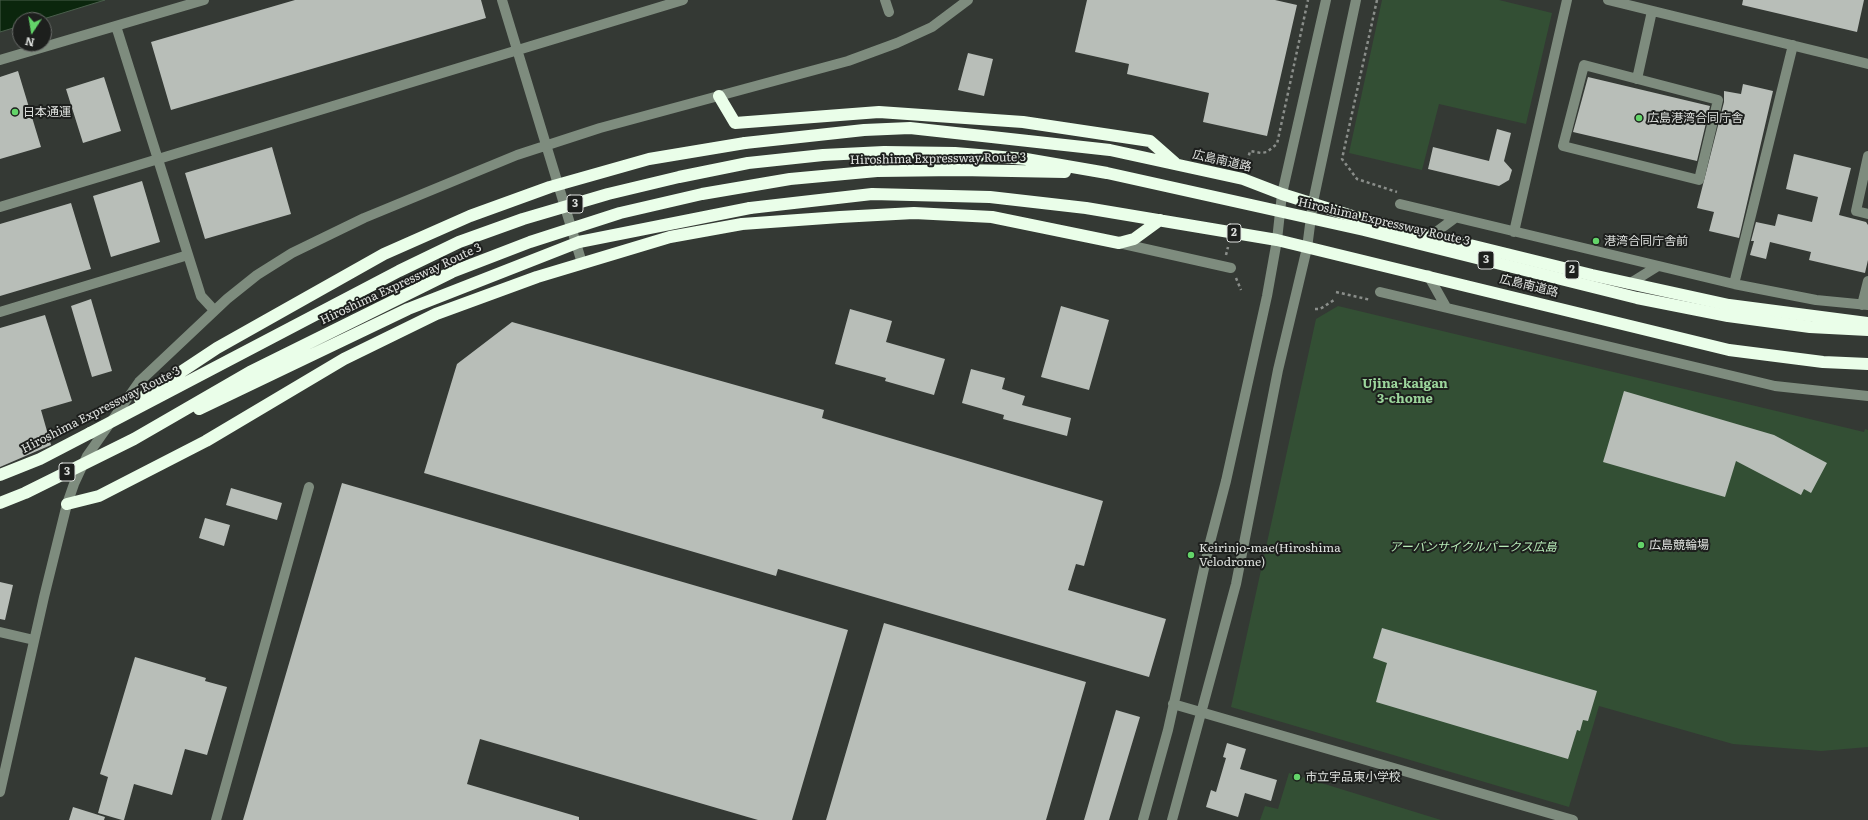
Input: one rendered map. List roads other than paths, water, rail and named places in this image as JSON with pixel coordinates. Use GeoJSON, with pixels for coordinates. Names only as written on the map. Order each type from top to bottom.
{"type":"FeatureCollection","features":[{"type":"Feature","properties":{"kind":"highway"},"geometry":{"type":"LineString","coordinates":[[719,96],[735,123],[878,112],[1023,122],[1150,141],[1176,164]]}},
{"type":"Feature","properties":{"kind":"highway","name":"広島南道路"},"geometry":{"type":"LineString","coordinates":[[90,433],[217,348],[384,254],[470,216],[550,187],[649,159],[744,143],[864,130],[910,128],[1110,150],[1243,178],[1282,194],[1313,202],[1352,216],[1629,284],[1729,305],[1868,322]]}},
{"type":"Feature","properties":{"kind":"highway","name":"Hiroshima Expressway Route 3"},"geometry":{"type":"LineString","coordinates":[[0,475],[40,459],[399,271],[459,242],[523,219],[608,194],[748,163],[823,155],[884,152],[955,153],[1026,159],[1106,173],[1364,230],[1644,300],[1728,316],[1810,327],[1868,330]]}},
{"type":"Feature","properties":{"kind":"highway","name":"Hiroshima Expressway Route 3"},"geometry":{"type":"LineString","coordinates":[[0,503],[25,493],[134,439],[250,372],[452,272],[530,242],[620,214],[702,194],[790,179],[877,171],[959,170],[1106,173]]}},
{"type":"Feature","properties":{"kind":"highway","name":"広島南道路"},"geometry":{"type":"LineString","coordinates":[[134,439],[251,385],[408,309],[580,242],[750,208],[872,194],[990,197],[1160,220],[1277,240],[1428,275],[1729,350],[1823,362],[1868,364]]}},
{"type":"Feature","properties":{"kind":"highway"},"geometry":{"type":"LineString","coordinates":[[67,504],[99,496],[206,441],[344,359],[436,314],[538,277],[670,237],[742,224],[914,213],[992,217],[1120,243],[1134,240],[1160,220]]}},
{"type":"Feature","properties":{"kind":"street"},"geometry":{"type":"LineString","coordinates":[[0,60],[204,0]]}},
{"type":"Feature","properties":{"kind":"street"},"geometry":{"type":"LineString","coordinates":[[502,0],[582,263]]}},
{"type":"Feature","properties":{"kind":"street"},"geometry":{"type":"LineString","coordinates":[[0,207],[683,0]]}},
{"type":"Feature","properties":{"kind":"street"},"geometry":{"type":"LineString","coordinates":[[885,0],[889,12]]}},
{"type":"Feature","properties":{"kind":"street"},"geometry":{"type":"LineString","coordinates":[[0,792],[34,640],[67,504],[87,456],[139,382],[214,310],[257,275],[292,253],[364,218],[517,155],[600,128],[848,61],[898,43],[932,27],[968,0]]}},
{"type":"Feature","properties":{"kind":"street"},"geometry":{"type":"LineString","coordinates":[[1143,820],[1168,730],[1209,546],[1226,481],[1265,304],[1277,240],[1282,194],[1326,0]]}},
{"type":"Feature","properties":{"kind":"street"},"geometry":{"type":"LineString","coordinates":[[1172,820],[1236,584],[1278,370],[1307,248],[1313,202],[1356,0]]}},
{"type":"Feature","properties":{"kind":"street"},"geometry":{"type":"LineString","coordinates":[[1514,232],[1567,0]]}},
{"type":"Feature","properties":{"kind":"street"},"geometry":{"type":"LineString","coordinates":[[1608,0],[1868,63]]}},
{"type":"Feature","properties":{"kind":"street"},"geometry":{"type":"LineString","coordinates":[[1638,79],[1652,11]]}},
{"type":"Feature","properties":{"kind":"street"},"geometry":{"type":"LineString","coordinates":[[116,26],[201,296],[214,310]]}},
{"type":"Feature","properties":{"kind":"street"},"geometry":{"type":"LineString","coordinates":[[1734,284],[1793,45]]}},
{"type":"Feature","properties":{"kind":"street"},"geometry":{"type":"LineString","coordinates":[[1584,65],[1638,79],[1718,100],[1699,180],[1563,146],[1584,65]]}},
{"type":"Feature","properties":{"kind":"street"},"geometry":{"type":"LineString","coordinates":[[1868,156],[1856,211],[1868,214]]}},
{"type":"Feature","properties":{"kind":"street"},"geometry":{"type":"LineString","coordinates":[[1400,204],[1734,284],[1816,300],[1865,305],[1868,281]]}},
{"type":"Feature","properties":{"kind":"street"},"geometry":{"type":"LineString","coordinates":[[1432,236],[1455,218]]}},
{"type":"Feature","properties":{"kind":"street"},"geometry":{"type":"LineString","coordinates":[[1120,243],[1231,268]]}},
{"type":"Feature","properties":{"kind":"street"},"geometry":{"type":"LineString","coordinates":[[0,312],[188,255]]}},
{"type":"Feature","properties":{"kind":"street"},"geometry":{"type":"LineString","coordinates":[[1629,284],[1658,266]]}},
{"type":"Feature","properties":{"kind":"street"},"geometry":{"type":"LineString","coordinates":[[1428,275],[1446,307]]}},
{"type":"Feature","properties":{"kind":"street"},"geometry":{"type":"LineString","coordinates":[[1380,292],[1775,386],[1868,396]]}},
{"type":"Feature","properties":{"kind":"street"},"geometry":{"type":"LineString","coordinates":[[216,820],[309,487]]}},
{"type":"Feature","properties":{"kind":"street"},"geometry":{"type":"LineString","coordinates":[[0,632],[34,640]]}},
{"type":"Feature","properties":{"kind":"street"},"geometry":{"type":"LineString","coordinates":[[1173,704],[1573,820]]}},
{"type":"Feature","properties":{"kind":"place","name":"日本通運"},"geometry":{"type":"Point","coordinates":[15,112]}},
{"type":"Feature","properties":{"kind":"place","name":"広島港湾合同庁舎"},"geometry":{"type":"Point","coordinates":[1639,118]}},
{"type":"Feature","properties":{"kind":"place","name":"港湾合同庁舎前"},"geometry":{"type":"Point","coordinates":[1596,241]}},
{"type":"Feature","properties":{"kind":"place","name":"広島競輪場"},"geometry":{"type":"Point","coordinates":[1641,545]}},
{"type":"Feature","properties":{"kind":"place","name":"Keirinjo-mae(Hiroshima Velodrome)"},"geometry":{"type":"Point","coordinates":[1191,555]}},
{"type":"Feature","properties":{"kind":"place","name":"市立宇品東小学校"},"geometry":{"type":"Point","coordinates":[1297,777]}},
{"type":"Feature","properties":{"kind":"district","name":"Ujina-kaigan 3-chome"},"geometry":{"type":"Point","coordinates":[1405,392]}},
{"type":"Feature","properties":{"kind":"park label","name":"アーバンサイクルパークス広島"},"geometry":{"type":"Point","coordinates":[1473,547]}}]}
